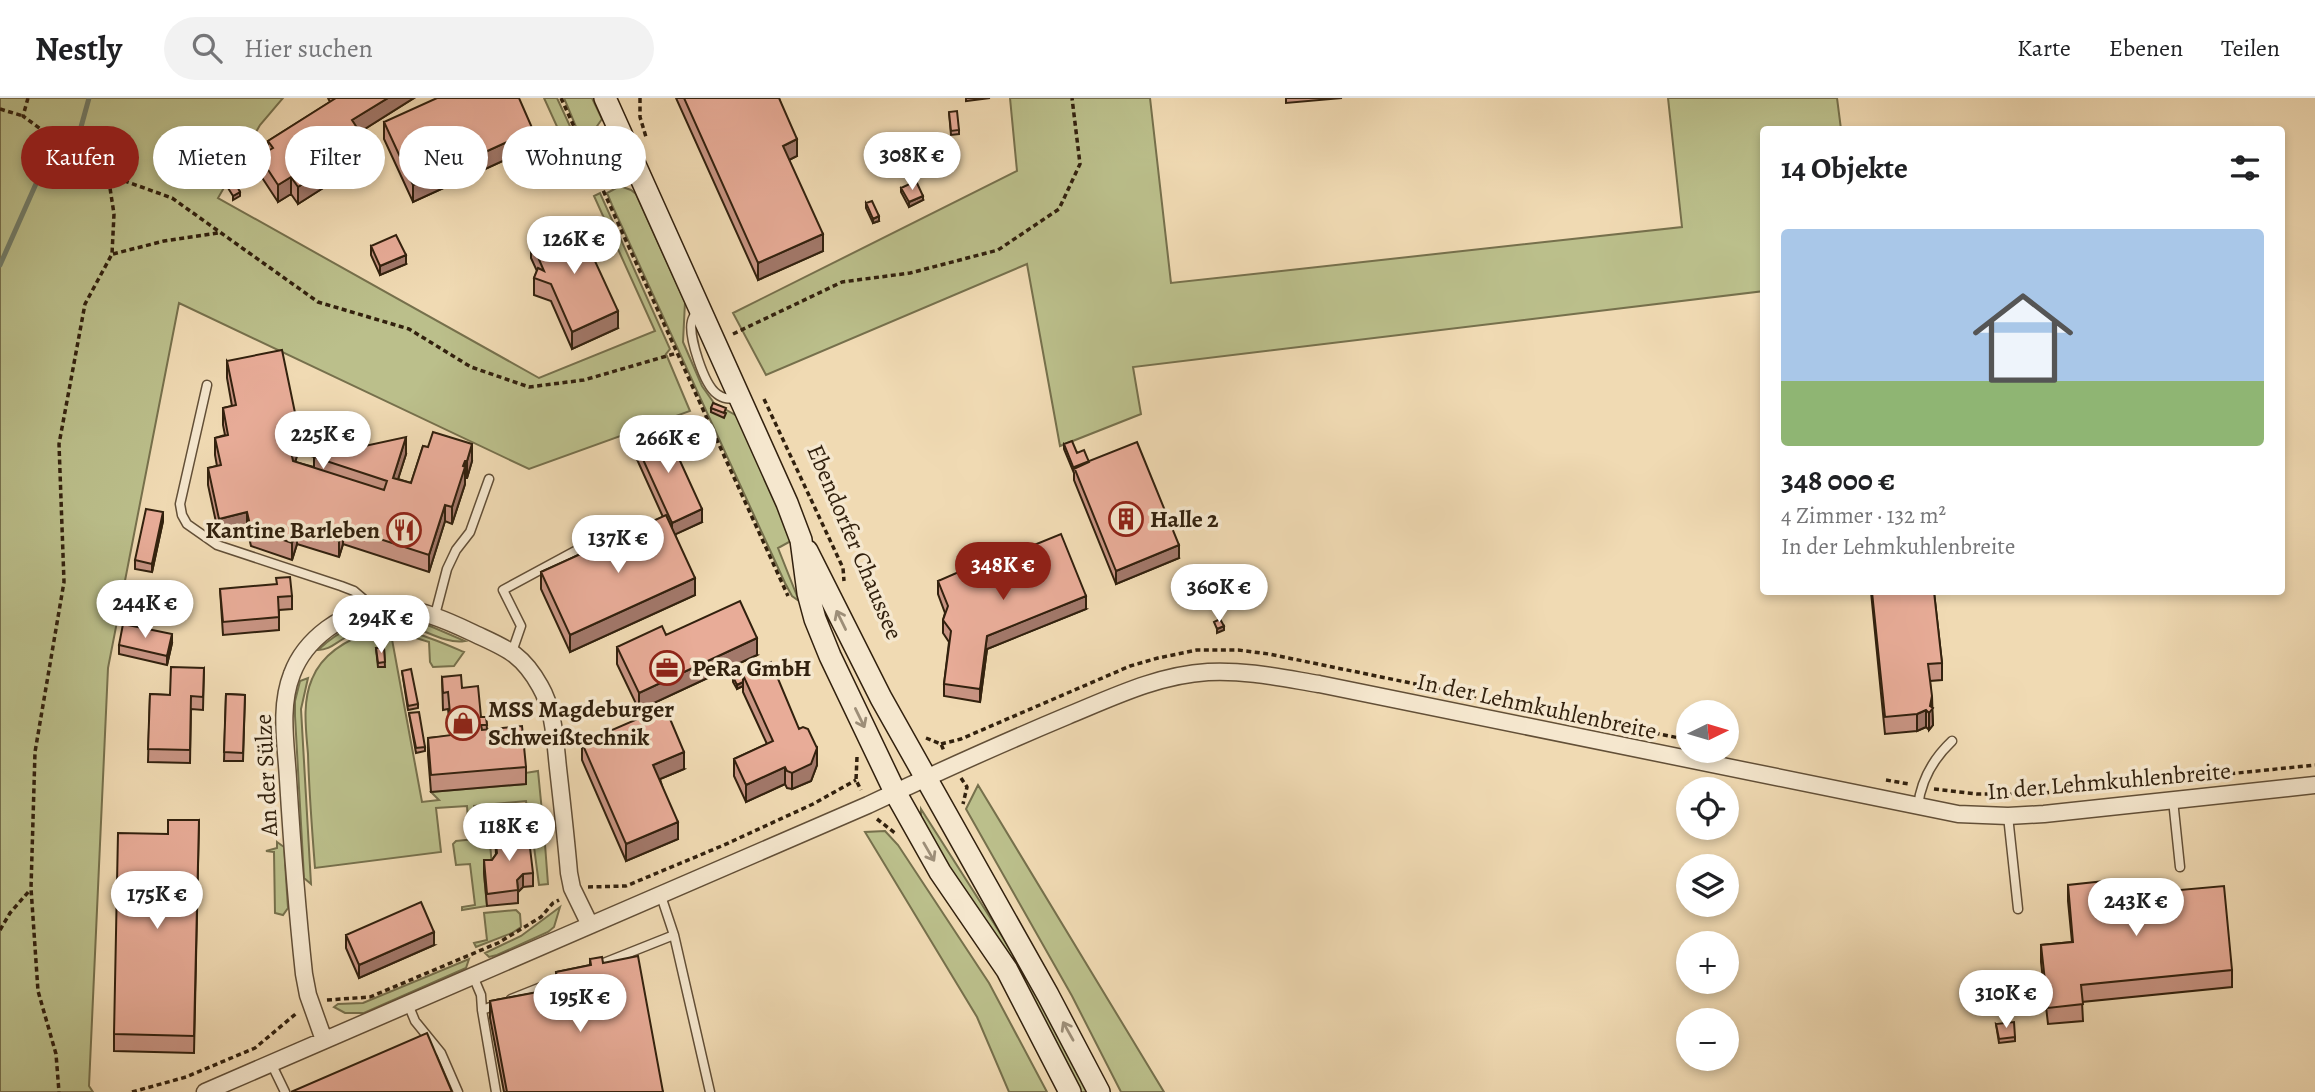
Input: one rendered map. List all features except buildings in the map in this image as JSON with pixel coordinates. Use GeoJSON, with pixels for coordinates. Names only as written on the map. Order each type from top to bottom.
{"type":"FeatureCollection","features":[{"type":"Feature","properties":{"kind":"main road","name":"Ebendorfer Chaussee"},"geometry":{"type":"LineString","coordinates":[[605,98],[788,503],[801,540],[826,585],[839,617],[1099,1092]]}},
{"type":"Feature","properties":{"kind":"main road","name":"Ebendorfer Chaussee"},"geometry":{"type":"LineString","coordinates":[[801,540],[808,593],[816,619],[830,656],[895,792],[940,872],[1007,970],[1070,1092]]}},
{"type":"Feature","properties":{"kind":"street","name":"An der Sülze"},"geometry":{"type":"LineString","coordinates":[[324,1040],[308,995],[304,974],[284,704],[292,673],[300,656],[313,640],[344,618],[375,608],[396,607],[435,615],[512,652],[529,667],[542,688],[551,714],[569,873],[572,888],[590,925]]}},
{"type":"Feature","properties":{"kind":"street","name":"In der Lehmkuhlenbreite"},"geometry":{"type":"LineString","coordinates":[[895,792],[952,765],[1139,687],[1184,675],[1236,672],[1319,684],[1958,814],[2008,816],[2315,785]]}},
{"type":"Feature","properties":{"kind":"street"},"geometry":{"type":"LineString","coordinates":[[205,1092],[895,792]]}},
{"type":"Feature","properties":{"kind":"lane"},"geometry":{"type":"LineString","coordinates":[[206,385],[180,504],[187,524],[217,545],[354,592],[375,608]]}},
{"type":"Feature","properties":{"kind":"lane"},"geometry":{"type":"LineString","coordinates":[[435,615],[447,569],[456,550],[470,532],[489,479]]}},
{"type":"Feature","properties":{"kind":"lane"},"geometry":{"type":"LineString","coordinates":[[512,652],[521,626],[503,590],[614,530]]}},
{"type":"Feature","properties":{"kind":"lane"},"geometry":{"type":"LineString","coordinates":[[1918,806],[1920,786],[1939,753],[1952,741]]}},
{"type":"Feature","properties":{"kind":"lane"},"geometry":{"type":"LineString","coordinates":[[2173,800],[2180,867]]}},
{"type":"Feature","properties":{"kind":"lane"},"geometry":{"type":"LineString","coordinates":[[2008,816],[2018,909]]}},
{"type":"Feature","properties":{"kind":"lane"},"geometry":{"type":"LineString","coordinates":[[660,893],[674,935],[710,1092]]}},
{"type":"Feature","properties":{"kind":"lane"},"geometry":{"type":"LineString","coordinates":[[585,970],[674,935]]}},
{"type":"Feature","properties":{"kind":"lane"},"geometry":{"type":"LineString","coordinates":[[482,1010],[572,975]]}},
{"type":"Feature","properties":{"kind":"lane"},"geometry":{"type":"LineString","coordinates":[[472,976],[481,995],[496,1092]]}},
{"type":"Feature","properties":{"kind":"lane"},"geometry":{"type":"LineString","coordinates":[[408,1004],[415,1021],[441,1053],[458,1092]]}},
{"type":"Feature","properties":{"kind":"lane"},"geometry":{"type":"LineString","coordinates":[[416,1043],[428,1038]]}},
{"type":"Feature","properties":{"kind":"lane"},"geometry":{"type":"LineString","coordinates":[[271,1063],[285,1092]]}},
{"type":"Feature","properties":{"kind":"path"},"geometry":{"type":"LineString","coordinates":[[23,116],[28,98]]}},
{"type":"Feature","properties":{"kind":"path"},"geometry":{"type":"LineString","coordinates":[[640,98],[640,117],[648,146]]}},
{"type":"Feature","properties":{"kind":"path"},"geometry":{"type":"LineString","coordinates":[[733,334],[842,282],[910,273],[998,250],[1059,209],[1080,164],[1072,98]]}},
{"type":"Feature","properties":{"kind":"path"},"geometry":{"type":"LineString","coordinates":[[0,109],[23,116],[37,126]]}},
{"type":"Feature","properties":{"kind":"path"},"geometry":{"type":"LineString","coordinates":[[139,186],[172,198],[318,302],[409,328],[471,367],[528,387],[584,380],[677,353]]}},
{"type":"Feature","properties":{"kind":"path"},"geometry":{"type":"LineString","coordinates":[[59,1092],[55,1054],[38,991],[31,888],[35,752],[64,582],[59,444],[85,304],[112,254],[114,214],[110,189]]}},
{"type":"Feature","properties":{"kind":"path"},"geometry":{"type":"LineString","coordinates":[[112,254],[164,240],[220,233]]}},
{"type":"Feature","properties":{"kind":"path","name":"Ebendorfer Chaussee"},"geometry":{"type":"LineString","coordinates":[[762,396],[843,568],[845,592]]}},
{"type":"Feature","properties":{"kind":"path"},"geometry":{"type":"LineString","coordinates":[[918,731],[927,739],[941,744],[967,787],[964,814]]}},
{"type":"Feature","properties":{"kind":"path"},"geometry":{"type":"LineString","coordinates":[[1883,780],[1977,794],[2034,794],[2315,765]]}},
{"type":"Feature","properties":{"kind":"path"},"geometry":{"type":"LineString","coordinates":[[0,930],[31,888]]}},
{"type":"Feature","properties":{"kind":"path"},"geometry":{"type":"LineString","coordinates":[[132,1092],[186,1077],[255,1048],[287,1023],[293,1014],[300,1011]]}},
{"type":"Feature","properties":{"kind":"green space"},"geometry":{"type":"Polygon","coordinates":[[[0,98],[283,98],[259,126],[153,126],[153,189],[223,189],[218,198],[539,378],[655,331],[594,196],[600,193],[670,349],[666,354],[690,411],[529,469],[179,303],[108,668],[89,1086],[93,1092],[0,1092],[0,98]]]}},
{"type":"Feature","properties":{"kind":"green space"},"geometry":{"type":"Polygon","coordinates":[[[544,98],[557,98],[570,126],[557,126],[544,98]]]}},
{"type":"Feature","properties":{"kind":"green space"},"geometry":{"type":"Polygon","coordinates":[[[564,98],[592,98],[602,119],[597,126],[576,126],[564,98]]]}},
{"type":"Feature","properties":{"kind":"green space"},"geometry":{"type":"Polygon","coordinates":[[[1010,98],[1150,98],[1171,283],[1682,227],[1668,98],[1837,98],[1841,126],[1760,126],[1760,291],[1133,367],[1141,414],[1060,446],[1027,264],[766,375],[733,313],[1017,171],[1010,98]]]}},
{"type":"Feature","properties":{"kind":"green space"},"geometry":{"type":"Polygon","coordinates":[[[614,189],[628,189],[636,194],[685,302],[683,342],[702,386],[714,403],[737,416],[781,512],[791,541],[778,548],[799,601],[792,596],[785,583],[607,193],[614,189]]]}},
{"type":"Feature","properties":{"kind":"green space"},"geometry":{"type":"Polygon","coordinates":[[[397,618],[430,626],[465,641],[448,640],[405,625],[389,623],[361,629],[328,648],[318,650],[354,626],[364,622],[397,618]]]}},
{"type":"Feature","properties":{"kind":"green space"},"geometry":{"type":"Polygon","coordinates":[[[379,629],[412,633],[464,652],[454,666],[433,667],[430,662],[429,642],[403,634],[391,634],[422,802],[439,800],[431,792],[525,784],[525,773],[538,771],[542,812],[528,814],[526,801],[474,806],[474,820],[468,821],[467,806],[436,808],[441,852],[315,868],[306,726],[309,688],[317,669],[331,653],[359,636],[379,629]]]}},
{"type":"Feature","properties":{"kind":"green space"},"geometry":{"type":"Polygon","coordinates":[[[308,678],[301,709],[311,884],[304,878],[295,716],[295,701],[300,681],[308,678]]]}},
{"type":"Feature","properties":{"kind":"green space"},"geometry":{"type":"Polygon","coordinates":[[[978,785],[1164,1092],[1121,1092],[1072,996],[966,809],[978,785]]]}},
{"type":"Feature","properties":{"kind":"green space"},"geometry":{"type":"Polygon","coordinates":[[[921,809],[1025,972],[1089,1092],[1080,1092],[1012,961],[953,875],[921,817],[921,809]]]}},
{"type":"Feature","properties":{"kind":"green space"},"geometry":{"type":"Polygon","coordinates":[[[544,831],[548,884],[539,885],[533,839],[517,840],[517,834],[544,831]]]}},
{"type":"Feature","properties":{"kind":"green space"},"geometry":{"type":"Polygon","coordinates":[[[885,831],[898,845],[989,983],[1047,1092],[1009,1092],[977,1017],[865,832],[885,831]]]}},
{"type":"Feature","properties":{"kind":"green space"},"geometry":{"type":"Polygon","coordinates":[[[494,837],[494,842],[490,843],[492,867],[484,874],[487,906],[462,910],[462,907],[475,905],[470,864],[456,865],[453,844],[456,841],[494,837]]]}},
{"type":"Feature","properties":{"kind":"green space"},"geometry":{"type":"Polygon","coordinates":[[[277,842],[284,847],[288,908],[283,915],[275,913],[274,852],[266,851],[277,848],[277,842]]]}},
{"type":"Feature","properties":{"kind":"green space"},"geometry":{"type":"Polygon","coordinates":[[[560,907],[554,927],[548,932],[497,955],[489,957],[485,953],[521,936],[560,907]]]}},
{"type":"Feature","properties":{"kind":"green space"},"geometry":{"type":"Polygon","coordinates":[[[516,910],[520,914],[521,927],[476,947],[474,943],[487,940],[484,913],[516,910]]]}},
{"type":"Feature","properties":{"kind":"green space"},"geometry":{"type":"Polygon","coordinates":[[[469,959],[466,968],[364,1013],[345,1013],[334,1007],[338,1004],[363,1003],[469,959]]]}},
{"type":"Feature","properties":{"kind":"waterway"},"geometry":{"type":"LineString","coordinates":[[0,265],[39,177],[81,127],[89,98]]}},
{"type":"Feature","properties":{"kind":"place","name":"Halle 2"},"geometry":{"type":"Point","coordinates":[1126,519]}},
{"type":"Feature","properties":{"kind":"place","name":"Kantine Barleben"},"geometry":{"type":"Point","coordinates":[404,530]}},
{"type":"Feature","properties":{"kind":"place","name":"PeRa GmbH"},"geometry":{"type":"Point","coordinates":[667,668]}},
{"type":"Feature","properties":{"kind":"place","name":"MSS Magdeburger Schweißtechnik"},"geometry":{"type":"Point","coordinates":[463,723]}}]}
